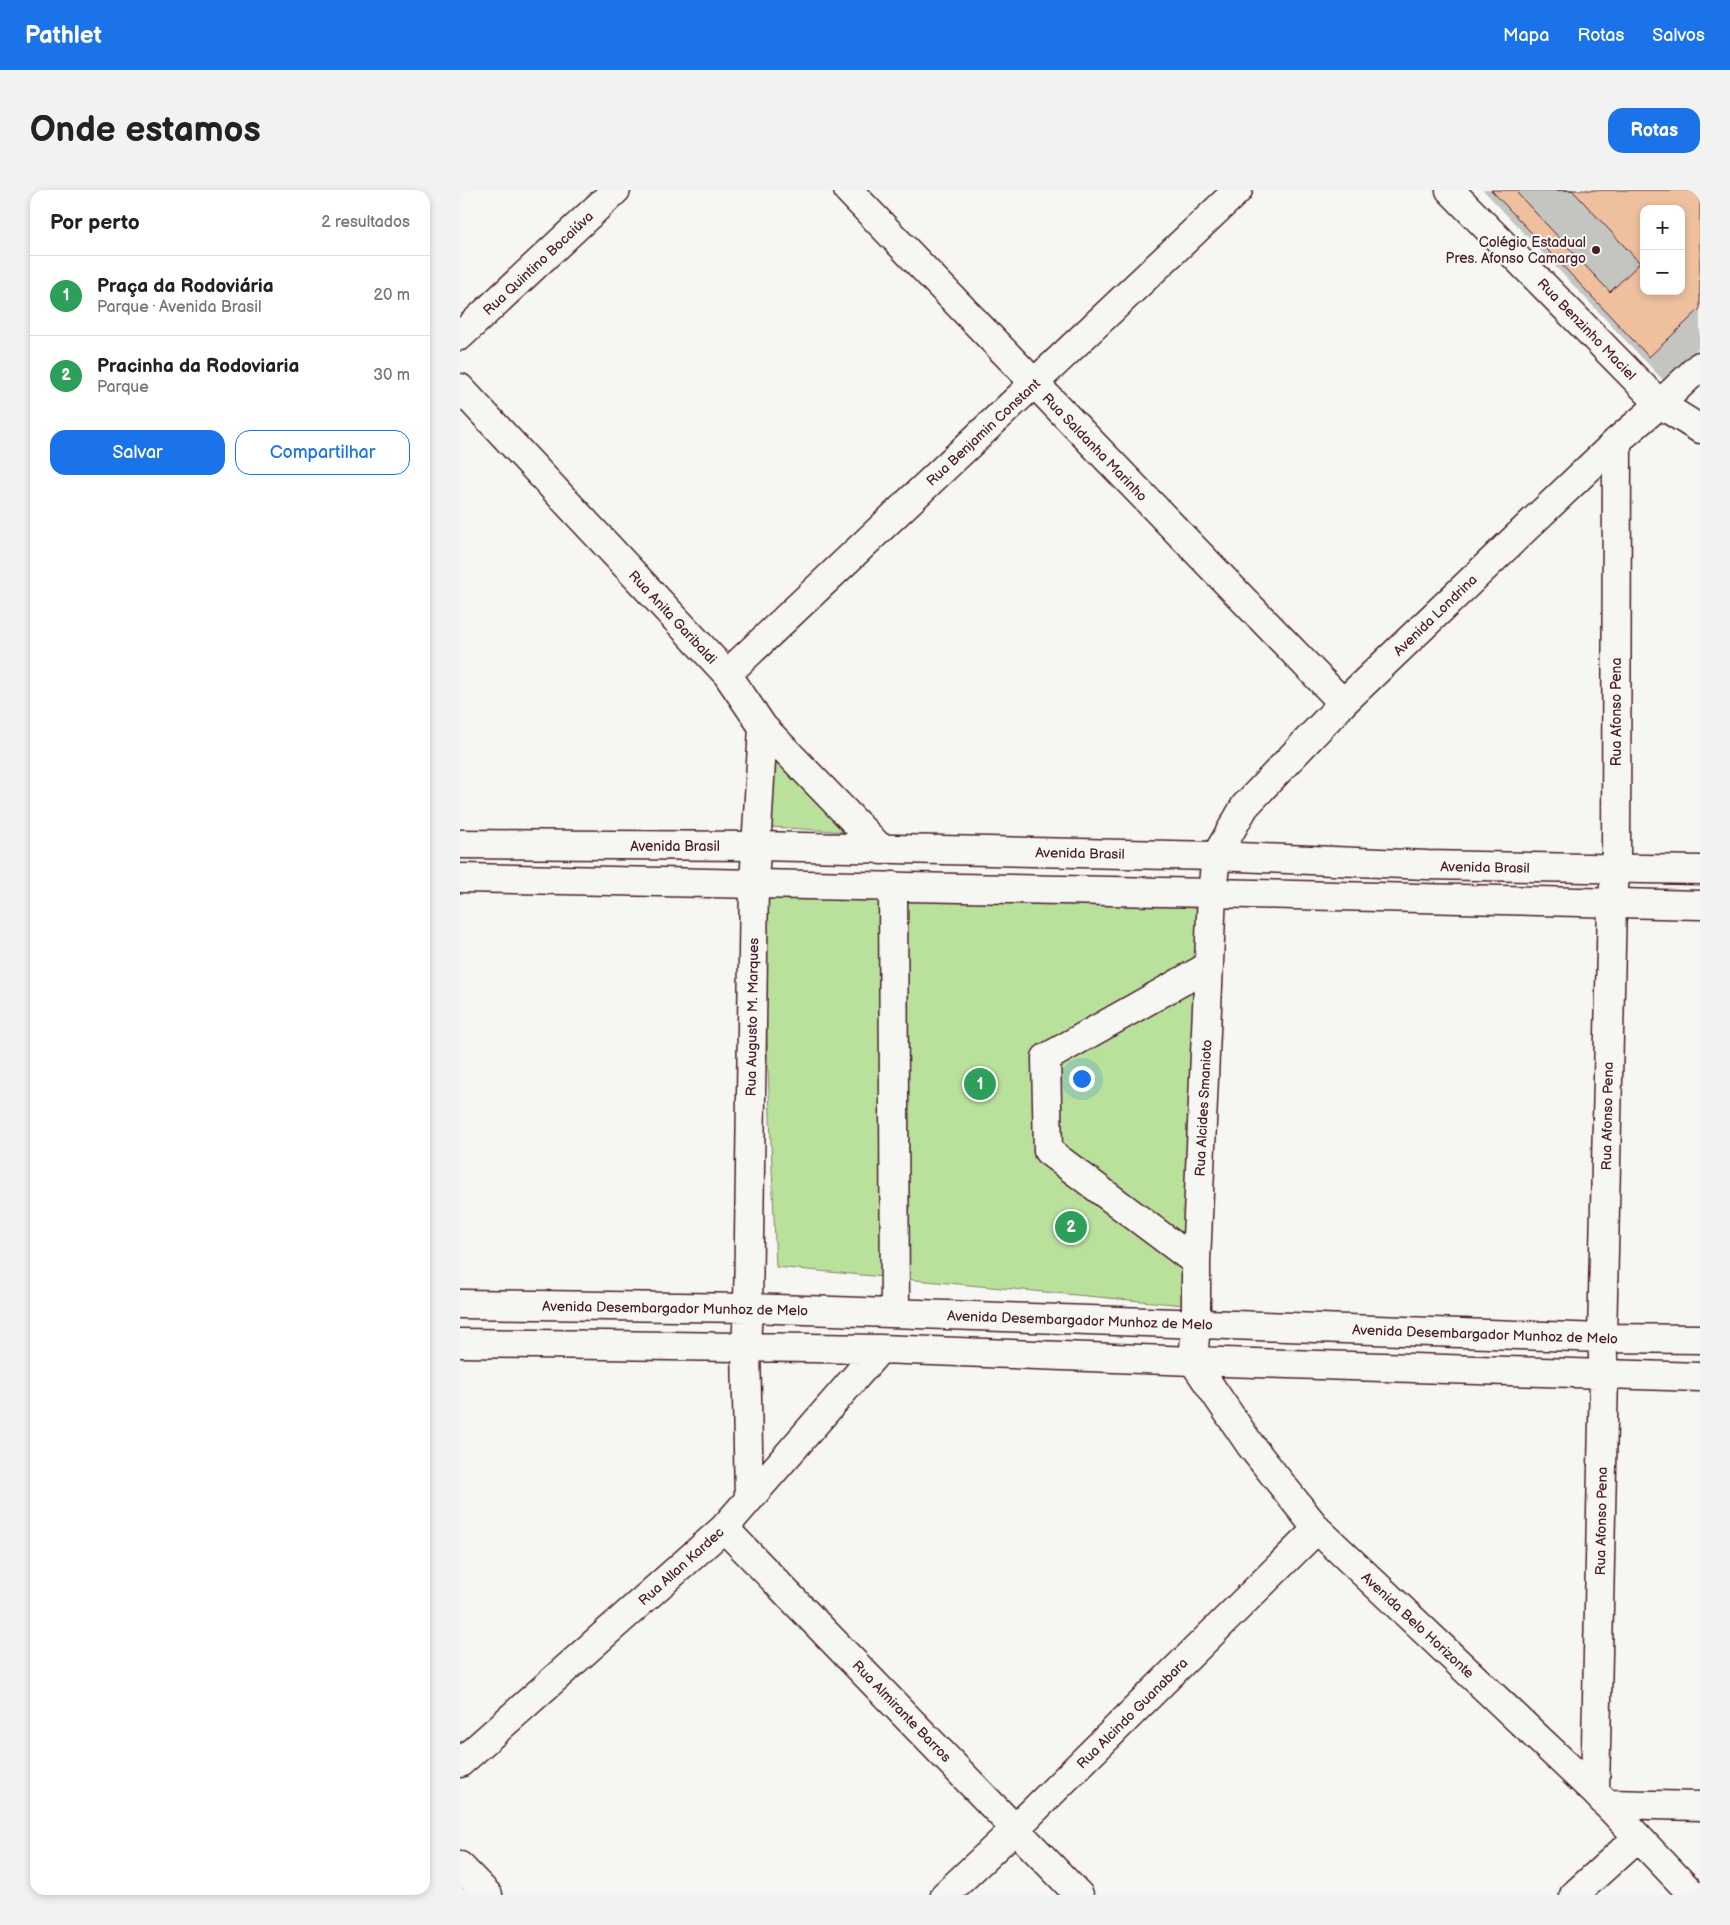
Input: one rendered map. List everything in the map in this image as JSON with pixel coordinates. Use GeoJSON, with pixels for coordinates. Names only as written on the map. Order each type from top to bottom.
{"type":"FeatureCollection","features":[{"type":"Feature","properties":{"kind":"street","name":"Rua Quintino Bocaiúva"},"geometry":{"type":"LineString","coordinates":[[460,336],[616,190]]}},
{"type":"Feature","properties":{"kind":"street","name":"Rua Saldanha Marinho"},"geometry":{"type":"LineString","coordinates":[[848,190],[1343,703]]}},
{"type":"Feature","properties":{"kind":"street","name":"Rua Benjamin Constant"},"geometry":{"type":"LineString","coordinates":[[727,674],[1238,190]]}},
{"type":"Feature","properties":{"kind":"street","name":"Rua Benzinho Maciel"},"geometry":{"type":"LineString","coordinates":[[1450,190],[1660,404],[1700,429]]}},
{"type":"Feature","properties":{"kind":"street","name":"Avenida Londrina"},"geometry":{"type":"LineString","coordinates":[[1212,893],[1216,856],[1245,806],[1343,703],[1617,441],[1700,366]]}},
{"type":"Feature","properties":{"kind":"street","name":"Rua Anita Garibaldi"},"geometry":{"type":"LineString","coordinates":[[460,388],[727,674],[763,727],[882,850]]}},
{"type":"Feature","properties":{"kind":"street"},"geometry":{"type":"LineString","coordinates":[[460,418],[489,420]]}},
{"type":"Feature","properties":{"kind":"street","name":"Rua Afonso Pena"},"geometry":{"type":"LineString","coordinates":[[1601,1798],[1604,1375],[1602,1338],[1612,904],[1616,870],[1617,441]]}},
{"type":"Feature","properties":{"kind":"street","name":"Rua Augusto M. Marques"},"geometry":{"type":"LineString","coordinates":[[749,1499],[746,1347],[754,884],[763,727]]}},
{"type":"Feature","properties":{"kind":"street","name":"Avenida Brasil"},"geometry":{"type":"LineString","coordinates":[[460,844],[756,846],[1216,856],[1427,865],[1616,870],[1700,870]]}},
{"type":"Feature","properties":{"kind":"street"},"geometry":{"type":"LineString","coordinates":[[460,878],[1700,905]]}},
{"type":"Feature","properties":{"kind":"street"},"geometry":{"type":"LineString","coordinates":[[893,886],[895,1313]]}},
{"type":"Feature","properties":{"kind":"street","name":"Rua Alcides Smanioto"},"geometry":{"type":"LineString","coordinates":[[1196,1324],[1196,1262],[1212,893]]}},
{"type":"Feature","properties":{"kind":"street"},"geometry":{"type":"LineString","coordinates":[[1196,1262],[1048,1151],[1046,1058],[1209,966]]}},
{"type":"Feature","properties":{"kind":"street","name":"Avenida Desembargador Munhoz de Melo"},"geometry":{"type":"LineString","coordinates":[[460,1304],[748,1308],[1602,1338],[1700,1339]]}},
{"type":"Feature","properties":{"kind":"street"},"geometry":{"type":"LineString","coordinates":[[1193,1362],[1196,1324]]}},
{"type":"Feature","properties":{"kind":"street"},"geometry":{"type":"LineString","coordinates":[[460,1343],[880,1349],[1193,1362],[1700,1377]]}},
{"type":"Feature","properties":{"kind":"street","name":"Rua Allan Kardec"},"geometry":{"type":"LineString","coordinates":[[460,1763],[724,1528],[880,1349]]}},
{"type":"Feature","properties":{"kind":"street","name":"Avenida Belo Horizonte"},"geometry":{"type":"LineString","coordinates":[[1193,1362],[1251,1446],[1316,1529],[1601,1798],[1693,1895]]}},
{"type":"Feature","properties":{"kind":"street","name":"Rua Almirante Barros"},"geometry":{"type":"LineString","coordinates":[[724,1528],[1079,1895]]}},
{"type":"Feature","properties":{"kind":"street","name":"Rua Alcindo Guanabara"},"geometry":{"type":"LineString","coordinates":[[945,1895],[1015,1829],[1316,1529]]}},
{"type":"Feature","properties":{"kind":"street"},"geometry":{"type":"LineString","coordinates":[[1601,1798],[1700,1806]]}},
{"type":"Feature","properties":{"kind":"street"},"geometry":{"type":"LineString","coordinates":[[1574,1895],[1638,1837]]}},
{"type":"Feature","properties":{"kind":"street"},"geometry":{"type":"LineString","coordinates":[[460,1866],[488,1895]]}},
{"type":"Feature","properties":{"kind":"green space"},"geometry":{"type":"Polygon","coordinates":[[[776,754],[851,832],[769,827],[776,754]]]}},
{"type":"Feature","properties":{"kind":"green space"},"geometry":{"type":"Polygon","coordinates":[[[761,892],[1199,902],[1184,1305],[776,1267],[761,892]]]}},
{"type":"Feature","properties":{"kind":"building","name":"Colégio Estadual Pres. Afonso Camargo"},"geometry":{"type":"Polygon","coordinates":[[[1491,190],[1700,190],[1700,309],[1649,357],[1491,190]]]}},
{"type":"Feature","properties":{"kind":"building"},"geometry":{"type":"Polygon","coordinates":[[[1520,190],[1572,190],[1640,263],[1610,292],[1517,193],[1520,190]]]}},
{"type":"Feature","properties":{"kind":"place","name":"Colégio Estadual Pres. Afonso Camargo"},"geometry":{"type":"Point","coordinates":[1596,250]}},
{"type":"Feature","properties":{"kind":"place","name":"Praça da Rodoviária"},"geometry":{"type":"Point","coordinates":[980,1084]}},
{"type":"Feature","properties":{"kind":"place","name":"Pracinha da Rodoviaria"},"geometry":{"type":"Point","coordinates":[1071,1227]}}]}
